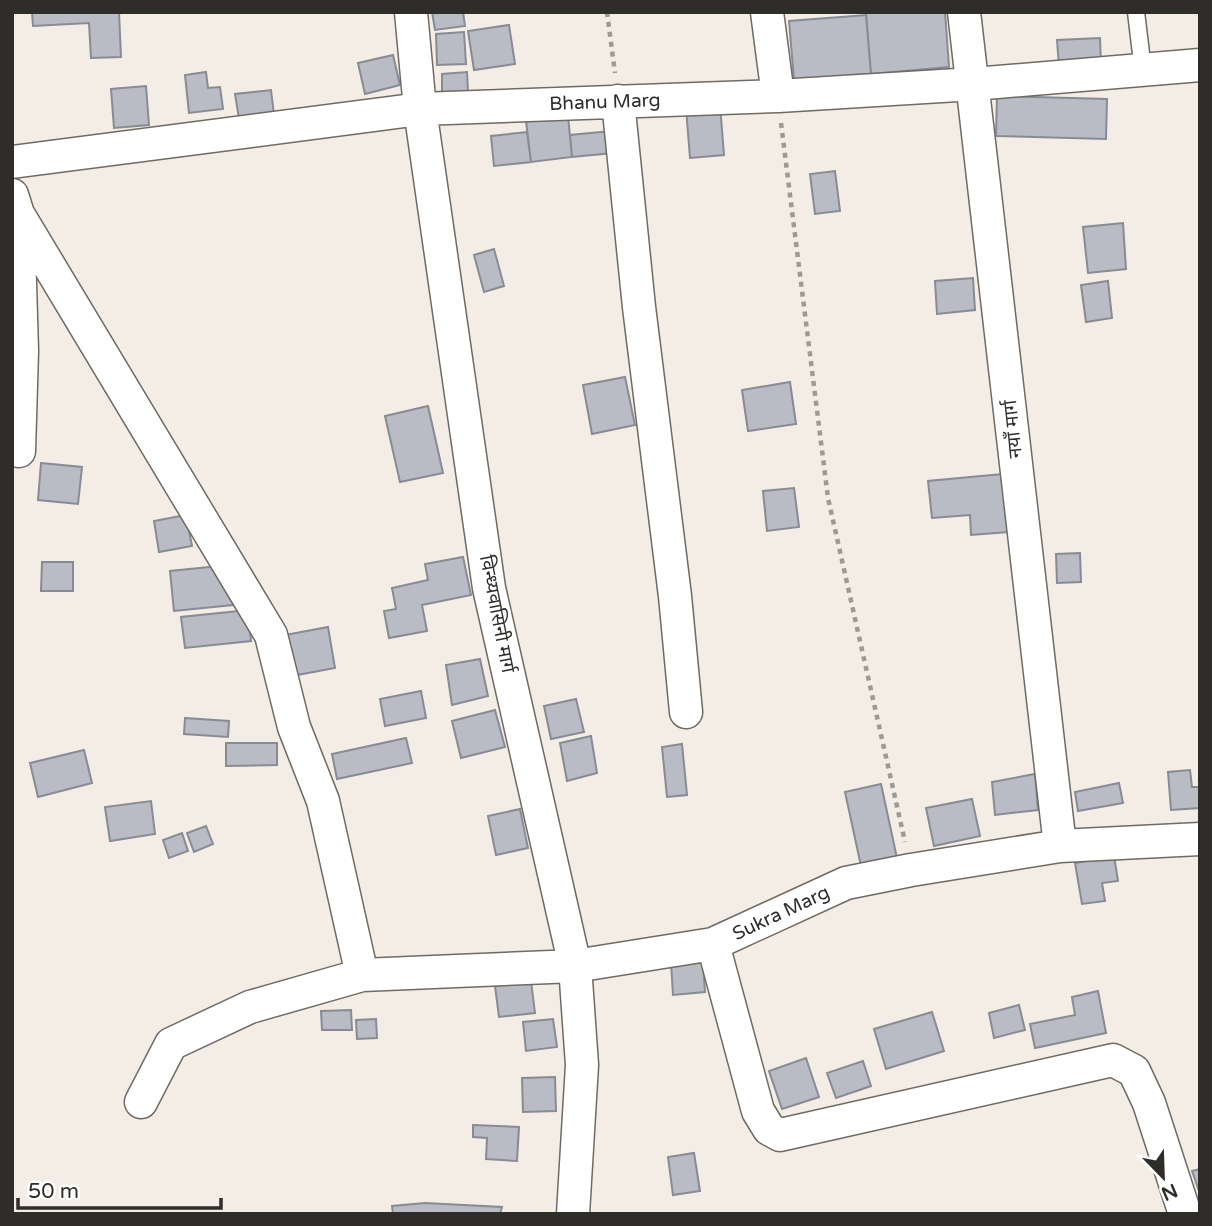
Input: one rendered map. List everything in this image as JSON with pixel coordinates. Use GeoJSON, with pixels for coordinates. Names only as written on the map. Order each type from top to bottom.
{"type":"FeatureCollection","features":[{"type":"Feature","properties":{"kind":"street","name":"विन्ध्यवासिनी मार्ग"},"geometry":{"type":"LineString","coordinates":[[411,12],[420,109],[489,588],[575,966],[582,1065],[573,1214]]}},
{"type":"Feature","properties":{"kind":"street"},"geometry":{"type":"LineString","coordinates":[[767,12],[778,96]]}},
{"type":"Feature","properties":{"kind":"street","name":"नयाँ मार्ग"},"geometry":{"type":"LineString","coordinates":[[964,12],[1060,846]]}},
{"type":"Feature","properties":{"kind":"street","name":"Bhanu Marg"},"geometry":{"type":"LineString","coordinates":[[12,162],[420,109],[778,96],[974,84],[1200,65]]}},
{"type":"Feature","properties":{"kind":"street"},"geometry":{"type":"LineString","coordinates":[[618,101],[639,307],[676,596],[686,712]]}},
{"type":"Feature","properties":{"kind":"street"},"geometry":{"type":"LineString","coordinates":[[15,216],[22,351],[19,451]]}},
{"type":"Feature","properties":{"kind":"street"},"geometry":{"type":"LineString","coordinates":[[15,216],[271,635],[294,727],[323,801],[362,975]]}},
{"type":"Feature","properties":{"kind":"street","name":"Sukra Marg"},"geometry":{"type":"LineString","coordinates":[[141,1102],[171,1044],[250,1007],[362,975],[575,966],[713,944],[846,883],[1060,846],[1200,839]]}},
{"type":"Feature","properties":{"kind":"street"},"geometry":{"type":"LineString","coordinates":[[713,944],[758,1111],[769,1129],[780,1135],[1113,1060],[1134,1071],[1149,1103],[1185,1214]]}},
{"type":"Feature","properties":{"kind":"lane"},"geometry":{"type":"LineString","coordinates":[[1136,12],[1143,70]]}},
{"type":"Feature","properties":{"kind":"path"},"geometry":{"type":"LineString","coordinates":[[607,12],[618,101]]}},
{"type":"Feature","properties":{"kind":"path"},"geometry":{"type":"LineString","coordinates":[[778,96],[828,498],[911,870]]}},
{"type":"Feature","properties":{"kind":"building"},"geometry":{"type":"Polygon","coordinates":[[[32,12],[119,12],[121,57],[91,58],[89,23],[33,26],[32,12]]]}},
{"type":"Feature","properties":{"kind":"building"},"geometry":{"type":"Polygon","coordinates":[[[432,12],[463,12],[465,26],[435,30],[432,12]]]}},
{"type":"Feature","properties":{"kind":"building"},"geometry":{"type":"Polygon","coordinates":[[[866,12],[945,12],[949,67],[871,74],[866,12]]]}},
{"type":"Feature","properties":{"kind":"building"},"geometry":{"type":"Polygon","coordinates":[[[866,15],[871,74],[794,80],[789,21],[866,15]]]}},
{"type":"Feature","properties":{"kind":"building"},"geometry":{"type":"Polygon","coordinates":[[[509,25],[515,64],[474,70],[468,31],[509,25]]]}},
{"type":"Feature","properties":{"kind":"building"},"geometry":{"type":"Polygon","coordinates":[[[464,32],[466,64],[437,65],[436,34],[464,32]]]}},
{"type":"Feature","properties":{"kind":"building"},"geometry":{"type":"Polygon","coordinates":[[[1100,38],[1101,63],[1059,66],[1057,40],[1100,38]]]}},
{"type":"Feature","properties":{"kind":"building"},"geometry":{"type":"Polygon","coordinates":[[[393,55],[400,85],[365,94],[358,63],[393,55]]]}},
{"type":"Feature","properties":{"kind":"building"},"geometry":{"type":"Polygon","coordinates":[[[206,72],[208,88],[220,87],[223,109],[189,113],[185,75],[206,72]]]}},
{"type":"Feature","properties":{"kind":"building"},"geometry":{"type":"Polygon","coordinates":[[[467,72],[468,92],[442,94],[442,74],[467,72]]]}},
{"type":"Feature","properties":{"kind":"building"},"geometry":{"type":"Polygon","coordinates":[[[146,86],[149,125],[114,128],[111,89],[146,86]]]}},
{"type":"Feature","properties":{"kind":"building"},"geometry":{"type":"Polygon","coordinates":[[[271,90],[274,115],[239,119],[235,94],[271,90]]]}},
{"type":"Feature","properties":{"kind":"building"},"geometry":{"type":"Polygon","coordinates":[[[997,96],[1107,99],[1106,139],[996,136],[997,96]]]}},
{"type":"Feature","properties":{"kind":"building"},"geometry":{"type":"Polygon","coordinates":[[[720,105],[724,155],[690,158],[686,108],[720,105]]]}},
{"type":"Feature","properties":{"kind":"building"},"geometry":{"type":"Polygon","coordinates":[[[568,116],[572,157],[531,162],[526,121],[568,116]]]}},
{"type":"Feature","properties":{"kind":"building"},"geometry":{"type":"Polygon","coordinates":[[[611,131],[613,153],[572,157],[570,135],[611,131]]]}},
{"type":"Feature","properties":{"kind":"building"},"geometry":{"type":"Polygon","coordinates":[[[527,132],[531,162],[494,166],[491,136],[527,132]]]}},
{"type":"Feature","properties":{"kind":"building"},"geometry":{"type":"Polygon","coordinates":[[[835,171],[840,211],[815,214],[810,174],[835,171]]]}},
{"type":"Feature","properties":{"kind":"building"},"geometry":{"type":"Polygon","coordinates":[[[1123,223],[1126,269],[1088,273],[1083,227],[1123,223]]]}},
{"type":"Feature","properties":{"kind":"building"},"geometry":{"type":"Polygon","coordinates":[[[494,249],[504,286],[484,292],[474,255],[494,249]]]}},
{"type":"Feature","properties":{"kind":"building"},"geometry":{"type":"Polygon","coordinates":[[[973,278],[975,310],[937,314],[935,281],[973,278]]]}},
{"type":"Feature","properties":{"kind":"building"},"geometry":{"type":"Polygon","coordinates":[[[1108,281],[1112,318],[1086,322],[1081,285],[1108,281]]]}},
{"type":"Feature","properties":{"kind":"building"},"geometry":{"type":"Polygon","coordinates":[[[625,377],[635,425],[592,434],[583,385],[625,377]]]}},
{"type":"Feature","properties":{"kind":"building"},"geometry":{"type":"Polygon","coordinates":[[[790,382],[796,424],[748,431],[742,390],[790,382]]]}},
{"type":"Feature","properties":{"kind":"building"},"geometry":{"type":"Polygon","coordinates":[[[428,406],[443,473],[400,482],[385,416],[428,406]]]}},
{"type":"Feature","properties":{"kind":"building"},"geometry":{"type":"Polygon","coordinates":[[[41,463],[82,467],[78,504],[38,500],[41,463]]]}},
{"type":"Feature","properties":{"kind":"building"},"geometry":{"type":"Polygon","coordinates":[[[1002,474],[1008,532],[971,535],[970,515],[932,518],[928,481],[1002,474]]]}},
{"type":"Feature","properties":{"kind":"building"},"geometry":{"type":"Polygon","coordinates":[[[794,488],[799,527],[767,531],[763,491],[794,488]]]}},
{"type":"Feature","properties":{"kind":"building"},"geometry":{"type":"Polygon","coordinates":[[[186,515],[192,546],[159,552],[154,521],[186,515]]]}},
{"type":"Feature","properties":{"kind":"building"},"geometry":{"type":"Polygon","coordinates":[[[1080,553],[1081,582],[1057,583],[1056,554],[1080,553]]]}},
{"type":"Feature","properties":{"kind":"building"},"geometry":{"type":"Polygon","coordinates":[[[463,557],[471,595],[422,605],[427,631],[389,638],[384,611],[396,609],[392,588],[428,580],[425,564],[463,557]]]}},
{"type":"Feature","properties":{"kind":"building"},"geometry":{"type":"Polygon","coordinates":[[[42,562],[73,562],[73,591],[41,591],[42,562]]]}},
{"type":"Feature","properties":{"kind":"building"},"geometry":{"type":"Polygon","coordinates":[[[229,565],[233,605],[174,611],[170,571],[229,565]]]}},
{"type":"Feature","properties":{"kind":"building"},"geometry":{"type":"Polygon","coordinates":[[[248,610],[251,641],[185,648],[181,617],[248,610]]]}},
{"type":"Feature","properties":{"kind":"building"},"geometry":{"type":"Polygon","coordinates":[[[328,627],[335,668],[292,676],[285,635],[328,627]]]}},
{"type":"Feature","properties":{"kind":"building"},"geometry":{"type":"Polygon","coordinates":[[[480,659],[488,696],[452,705],[446,665],[480,659]]]}},
{"type":"Feature","properties":{"kind":"building"},"geometry":{"type":"Polygon","coordinates":[[[421,691],[426,718],[385,726],[380,699],[421,691]]]}},
{"type":"Feature","properties":{"kind":"building"},"geometry":{"type":"Polygon","coordinates":[[[576,699],[584,732],[551,739],[544,706],[576,699]]]}},
{"type":"Feature","properties":{"kind":"building"},"geometry":{"type":"Polygon","coordinates":[[[495,710],[505,747],[461,758],[452,721],[495,710]]]}},
{"type":"Feature","properties":{"kind":"building"},"geometry":{"type":"Polygon","coordinates":[[[185,718],[229,721],[228,737],[184,734],[185,718]]]}},
{"type":"Feature","properties":{"kind":"building"},"geometry":{"type":"Polygon","coordinates":[[[591,736],[597,773],[567,781],[560,743],[591,736]]]}},
{"type":"Feature","properties":{"kind":"building"},"geometry":{"type":"Polygon","coordinates":[[[406,738],[412,763],[337,779],[332,754],[406,738]]]}},
{"type":"Feature","properties":{"kind":"building"},"geometry":{"type":"Polygon","coordinates":[[[226,743],[277,743],[277,765],[226,766],[226,743]]]}},
{"type":"Feature","properties":{"kind":"building"},"geometry":{"type":"Polygon","coordinates":[[[682,744],[687,795],[667,797],[662,747],[682,744]]]}},
{"type":"Feature","properties":{"kind":"building"},"geometry":{"type":"Polygon","coordinates":[[[84,750],[92,783],[38,797],[30,763],[84,750]]]}},
{"type":"Feature","properties":{"kind":"building"},"geometry":{"type":"Polygon","coordinates":[[[1190,770],[1192,787],[1200,787],[1200,808],[1171,810],[1168,772],[1190,770]]]}},
{"type":"Feature","properties":{"kind":"building"},"geometry":{"type":"Polygon","coordinates":[[[1035,774],[1038,810],[995,815],[992,782],[1035,774]]]}},
{"type":"Feature","properties":{"kind":"building"},"geometry":{"type":"Polygon","coordinates":[[[1119,783],[1123,803],[1078,811],[1075,792],[1119,783]]]}},
{"type":"Feature","properties":{"kind":"building"},"geometry":{"type":"Polygon","coordinates":[[[881,784],[897,858],[861,866],[845,792],[881,784]]]}},
{"type":"Feature","properties":{"kind":"building"},"geometry":{"type":"Polygon","coordinates":[[[972,799],[980,836],[934,846],[926,808],[972,799]]]}},
{"type":"Feature","properties":{"kind":"building"},"geometry":{"type":"Polygon","coordinates":[[[151,801],[155,834],[110,841],[105,807],[151,801]]]}},
{"type":"Feature","properties":{"kind":"building"},"geometry":{"type":"Polygon","coordinates":[[[520,809],[528,848],[496,855],[488,816],[520,809]]]}},
{"type":"Feature","properties":{"kind":"building"},"geometry":{"type":"Polygon","coordinates":[[[206,826],[213,844],[194,852],[187,833],[206,826]]]}},
{"type":"Feature","properties":{"kind":"building"},"geometry":{"type":"Polygon","coordinates":[[[182,833],[188,851],[169,858],[163,840],[182,833]]]}},
{"type":"Feature","properties":{"kind":"building"},"geometry":{"type":"Polygon","coordinates":[[[1114,856],[1118,881],[1102,883],[1105,901],[1082,904],[1075,863],[1114,856]]]}},
{"type":"Feature","properties":{"kind":"building"},"geometry":{"type":"Polygon","coordinates":[[[703,961],[705,992],[673,995],[671,963],[703,961]]]}},
{"type":"Feature","properties":{"kind":"building"},"geometry":{"type":"Polygon","coordinates":[[[531,981],[535,1013],[499,1017],[495,986],[531,981]]]}},
{"type":"Feature","properties":{"kind":"building"},"geometry":{"type":"Polygon","coordinates":[[[1098,991],[1106,1033],[1035,1048],[1030,1024],[1075,1015],[1072,997],[1098,991]]]}},
{"type":"Feature","properties":{"kind":"building"},"geometry":{"type":"Polygon","coordinates":[[[1019,1005],[1025,1030],[994,1038],[989,1013],[1019,1005]]]}},
{"type":"Feature","properties":{"kind":"building"},"geometry":{"type":"Polygon","coordinates":[[[351,1010],[352,1030],[322,1030],[321,1011],[351,1010]]]}},
{"type":"Feature","properties":{"kind":"building"},"geometry":{"type":"Polygon","coordinates":[[[932,1012],[944,1051],[886,1069],[874,1029],[932,1012]]]}},
{"type":"Feature","properties":{"kind":"building"},"geometry":{"type":"Polygon","coordinates":[[[376,1019],[377,1038],[357,1039],[356,1020],[376,1019]]]}},
{"type":"Feature","properties":{"kind":"building"},"geometry":{"type":"Polygon","coordinates":[[[553,1019],[557,1047],[526,1051],[523,1022],[553,1019]]]}},
{"type":"Feature","properties":{"kind":"building"},"geometry":{"type":"Polygon","coordinates":[[[806,1058],[819,1097],[782,1109],[769,1071],[806,1058]]]}},
{"type":"Feature","properties":{"kind":"building"},"geometry":{"type":"Polygon","coordinates":[[[863,1061],[871,1086],[836,1098],[827,1073],[863,1061]]]}},
{"type":"Feature","properties":{"kind":"building"},"geometry":{"type":"Polygon","coordinates":[[[555,1077],[556,1111],[523,1112],[522,1078],[555,1077]]]}},
{"type":"Feature","properties":{"kind":"building"},"geometry":{"type":"Polygon","coordinates":[[[473,1125],[519,1127],[517,1161],[486,1159],[487,1138],[473,1137],[473,1125]]]}},
{"type":"Feature","properties":{"kind":"building"},"geometry":{"type":"Polygon","coordinates":[[[694,1153],[700,1191],[673,1195],[668,1157],[694,1153]]]}},
{"type":"Feature","properties":{"kind":"building"},"geometry":{"type":"Polygon","coordinates":[[[1200,1169],[1200,1194],[1192,1171],[1200,1169]]]}},
{"type":"Feature","properties":{"kind":"building"},"geometry":{"type":"Polygon","coordinates":[[[425,1203],[502,1207],[500,1214],[393,1214],[392,1206],[425,1203]]]}}]}
